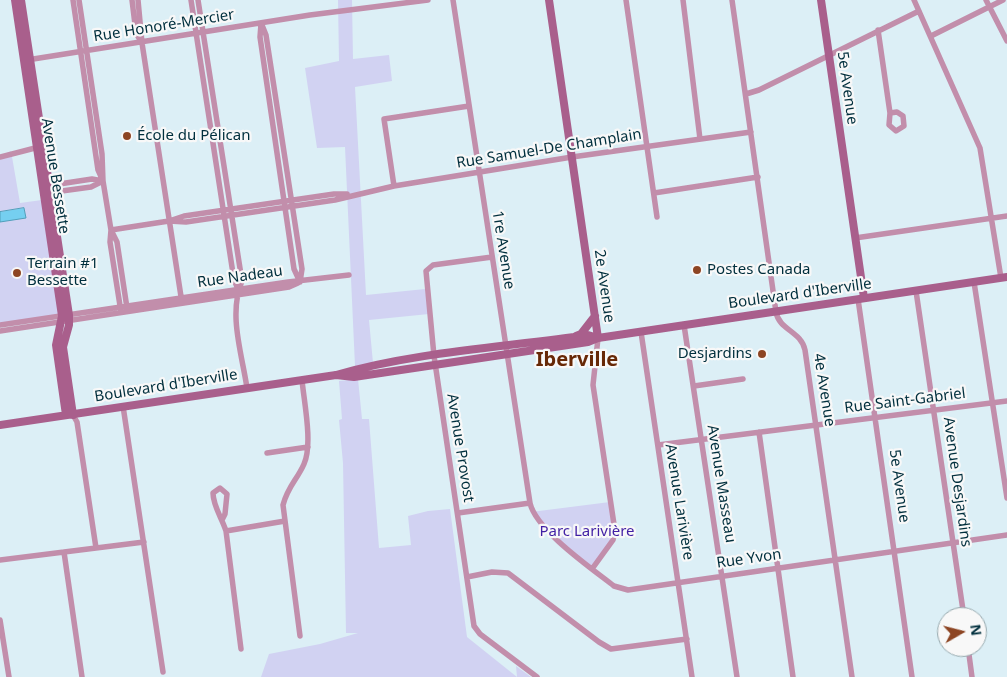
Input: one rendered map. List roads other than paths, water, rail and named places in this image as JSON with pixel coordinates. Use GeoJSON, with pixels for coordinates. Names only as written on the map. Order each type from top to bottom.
{"type":"FeatureCollection","features":[{"type":"Feature","properties":{"kind":"street","name":"Avenue Bessette"},"geometry":{"type":"LineString","coordinates":[[15,0],[27,60]]}},
{"type":"Feature","properties":{"kind":"street","name":"Avenue Bessette"},"geometry":{"type":"LineString","coordinates":[[21,0],[27,60],[65,318],[56,345],[70,415]]}},
{"type":"Feature","properties":{"kind":"street"},"geometry":{"type":"LineString","coordinates":[[73,0],[102,154],[103,181],[111,230],[110,242],[120,310]]}},
{"type":"Feature","properties":{"kind":"street"},"geometry":{"type":"LineString","coordinates":[[79,0],[84,52]]}},
{"type":"Feature","properties":{"kind":"street"},"geometry":{"type":"LineString","coordinates":[[132,0],[136,33],[142,43]]}},
{"type":"Feature","properties":{"kind":"street"},"geometry":{"type":"LineString","coordinates":[[138,0],[142,43],[181,301]]}},
{"type":"Feature","properties":{"kind":"street"},"geometry":{"type":"LineString","coordinates":[[191,0],[200,34],[217,124],[242,281],[238,292],[235,314],[247,388]]}},
{"type":"Feature","properties":{"kind":"street"},"geometry":{"type":"LineString","coordinates":[[198,0],[210,126],[234,280],[238,292]]}},
{"type":"Feature","properties":{"kind":"street","name":"Rue Honoré-Mercier"},"geometry":{"type":"LineString","coordinates":[[27,60],[428,0]]}},
{"type":"Feature","properties":{"kind":"street","name":"1re Avenue"},"geometry":{"type":"LineString","coordinates":[[454,0],[530,503]]}},
{"type":"Feature","properties":{"kind":"street","name":"2e Avenue"},"geometry":{"type":"LineString","coordinates":[[549,0],[598,338],[593,386],[614,531],[612,540],[592,569]]}},
{"type":"Feature","properties":{"kind":"street"},"geometry":{"type":"LineString","coordinates":[[626,0],[657,217]]}},
{"type":"Feature","properties":{"kind":"street"},"geometry":{"type":"LineString","coordinates":[[683,0],[700,139]]}},
{"type":"Feature","properties":{"kind":"street"},"geometry":{"type":"LineString","coordinates":[[732,0],[776,312]]}},
{"type":"Feature","properties":{"kind":"street","name":"5e Avenue"},"geometry":{"type":"LineString","coordinates":[[821,0],[855,238],[875,418],[912,677]]}},
{"type":"Feature","properties":{"kind":"street"},"geometry":{"type":"LineString","coordinates":[[914,0],[980,148],[1004,278]]}},
{"type":"Feature","properties":{"kind":"street"},"geometry":{"type":"LineString","coordinates":[[986,0],[1007,41]]}},
{"type":"Feature","properties":{"kind":"street"},"geometry":{"type":"LineString","coordinates":[[931,36],[1003,0]]}},
{"type":"Feature","properties":{"kind":"street"},"geometry":{"type":"LineString","coordinates":[[746,94],[759,90],[828,54],[919,11]]}},
{"type":"Feature","properties":{"kind":"street"},"geometry":{"type":"LineString","coordinates":[[261,24],[266,35],[267,65],[288,204],[302,269],[300,282]]}},
{"type":"Feature","properties":{"kind":"street"},"geometry":{"type":"LineString","coordinates":[[878,30],[890,112]]}},
{"type":"Feature","properties":{"kind":"street"},"geometry":{"type":"LineString","coordinates":[[394,186],[383,121],[386,117],[469,106]]}},
{"type":"Feature","properties":{"kind":"street"},"geometry":{"type":"LineString","coordinates":[[210,126],[217,124]]}},
{"type":"Feature","properties":{"kind":"street","name":"Rue Samuel-De Champlain"},"geometry":{"type":"LineString","coordinates":[[111,230],[169,221],[184,216],[224,214],[288,204],[335,200],[352,194],[394,186],[572,157],[751,132]]}},
{"type":"Feature","properties":{"kind":"street"},"geometry":{"type":"LineString","coordinates":[[0,157],[40,147]]}},
{"type":"Feature","properties":{"kind":"street"},"geometry":{"type":"LineString","coordinates":[[654,193],[758,177]]}},
{"type":"Feature","properties":{"kind":"street"},"geometry":{"type":"LineString","coordinates":[[46,190],[91,187],[103,181]]}},
{"type":"Feature","properties":{"kind":"street"},"geometry":{"type":"LineString","coordinates":[[855,238],[1007,216]]}},
{"type":"Feature","properties":{"kind":"street"},"geometry":{"type":"LineString","coordinates":[[111,230],[117,242],[128,309]]}},
{"type":"Feature","properties":{"kind":"street","name":"Avenue Provost"},"geometry":{"type":"LineString","coordinates":[[492,257],[433,265],[426,270],[434,356],[474,628],[537,677]]}},
{"type":"Feature","properties":{"kind":"street","name":"Rue Nadeau"},"geometry":{"type":"LineString","coordinates":[[0,325],[128,309],[349,275]]}},
{"type":"Feature","properties":{"kind":"street","name":"Boulevard d'Iberville"},"geometry":{"type":"LineString","coordinates":[[0,425],[302,380],[434,356],[588,342],[598,338],[1004,278]]}},
{"type":"Feature","properties":{"kind":"street"},"geometry":{"type":"LineString","coordinates":[[974,282],[1007,498]]}},
{"type":"Feature","properties":{"kind":"street","name":"Avenue Desjardins"},"geometry":{"type":"LineString","coordinates":[[916,291],[963,607]]}},
{"type":"Feature","properties":{"kind":"street","name":"4e Avenue"},"geometry":{"type":"LineString","coordinates":[[776,312],[782,324],[796,334],[804,344],[852,677]]}},
{"type":"Feature","properties":{"kind":"street"},"geometry":{"type":"LineString","coordinates":[[574,337],[581,334],[595,316]]}},
{"type":"Feature","properties":{"kind":"street","name":"Rue Nadeau"},"geometry":{"type":"LineString","coordinates":[[0,331],[65,318]]}},
{"type":"Feature","properties":{"kind":"street","name":"Avenue Masseau"},"geometry":{"type":"LineString","coordinates":[[684,325],[737,677]]}},
{"type":"Feature","properties":{"kind":"street","name":"Avenue Larivière"},"geometry":{"type":"LineString","coordinates":[[641,332],[692,677]]}},
{"type":"Feature","properties":{"kind":"street","name":"Boulevard d'Iberville"},"geometry":{"type":"LineString","coordinates":[[336,374],[354,377],[435,364],[574,337],[588,335],[598,338]]}},
{"type":"Feature","properties":{"kind":"street"},"geometry":{"type":"LineString","coordinates":[[694,386],[743,379]]}},
{"type":"Feature","properties":{"kind":"street"},"geometry":{"type":"LineString","coordinates":[[300,636],[283,505],[288,490],[305,463],[308,448],[302,380]]}},
{"type":"Feature","properties":{"kind":"street","name":"Rue Saint-Gabriel"},"geometry":{"type":"LineString","coordinates":[[658,445],[1007,401]]}},
{"type":"Feature","properties":{"kind":"street"},"geometry":{"type":"LineString","coordinates":[[123,406],[164,672]]}},
{"type":"Feature","properties":{"kind":"street"},"geometry":{"type":"LineString","coordinates":[[70,415],[77,422],[96,548]]}},
{"type":"Feature","properties":{"kind":"street"},"geometry":{"type":"LineString","coordinates":[[759,432],[793,677]]}},
{"type":"Feature","properties":{"kind":"street"},"geometry":{"type":"LineString","coordinates":[[267,453],[308,448]]}},
{"type":"Feature","properties":{"kind":"street"},"geometry":{"type":"LineString","coordinates":[[222,520],[227,494],[220,488],[213,493],[213,498],[226,531],[241,649]]}},
{"type":"Feature","properties":{"kind":"street"},"geometry":{"type":"LineString","coordinates":[[458,512],[530,503]]}},
{"type":"Feature","properties":{"kind":"street","name":"Rue Yvon"},"geometry":{"type":"LineString","coordinates":[[530,503],[534,516],[545,529],[592,569],[614,586],[622,589],[1007,535]]}},
{"type":"Feature","properties":{"kind":"street"},"geometry":{"type":"LineString","coordinates":[[226,531],[285,521]]}},
{"type":"Feature","properties":{"kind":"street"},"geometry":{"type":"LineString","coordinates":[[0,560],[144,542]]}},
{"type":"Feature","properties":{"kind":"street"},"geometry":{"type":"LineString","coordinates":[[64,552],[82,677]]}},
{"type":"Feature","properties":{"kind":"street"},"geometry":{"type":"LineString","coordinates":[[467,576],[492,572],[508,573],[611,649],[687,639]]}},
{"type":"Feature","properties":{"kind":"street"},"geometry":{"type":"LineString","coordinates":[[0,620],[9,677]]}},
{"type":"Feature","properties":{"kind":"street"},"geometry":{"type":"LineString","coordinates":[[969,657],[972,677]]}},
{"type":"Feature","properties":{"kind":"water"},"geometry":{"type":"Polygon","coordinates":[[[24,208],[26,218],[0,222],[0,212],[24,208]]]}},
{"type":"Feature","properties":{"kind":"place","name":"École du Pélican"},"geometry":{"type":"Point","coordinates":[127,136]}},
{"type":"Feature","properties":{"kind":"place","name":"Postes Canada"},"geometry":{"type":"Point","coordinates":[697,270]}},
{"type":"Feature","properties":{"kind":"place","name":"Terrain #1 Bessette"},"geometry":{"type":"Point","coordinates":[17,273]}},
{"type":"Feature","properties":{"kind":"place","name":"Desjardins"},"geometry":{"type":"Point","coordinates":[762,354]}},
{"type":"Feature","properties":{"kind":"district","name":"Iberville"},"geometry":{"type":"Point","coordinates":[577,360]}},
{"type":"Feature","properties":{"kind":"park label","name":"Parc Larivière"},"geometry":{"type":"Point","coordinates":[587,532]}}]}
